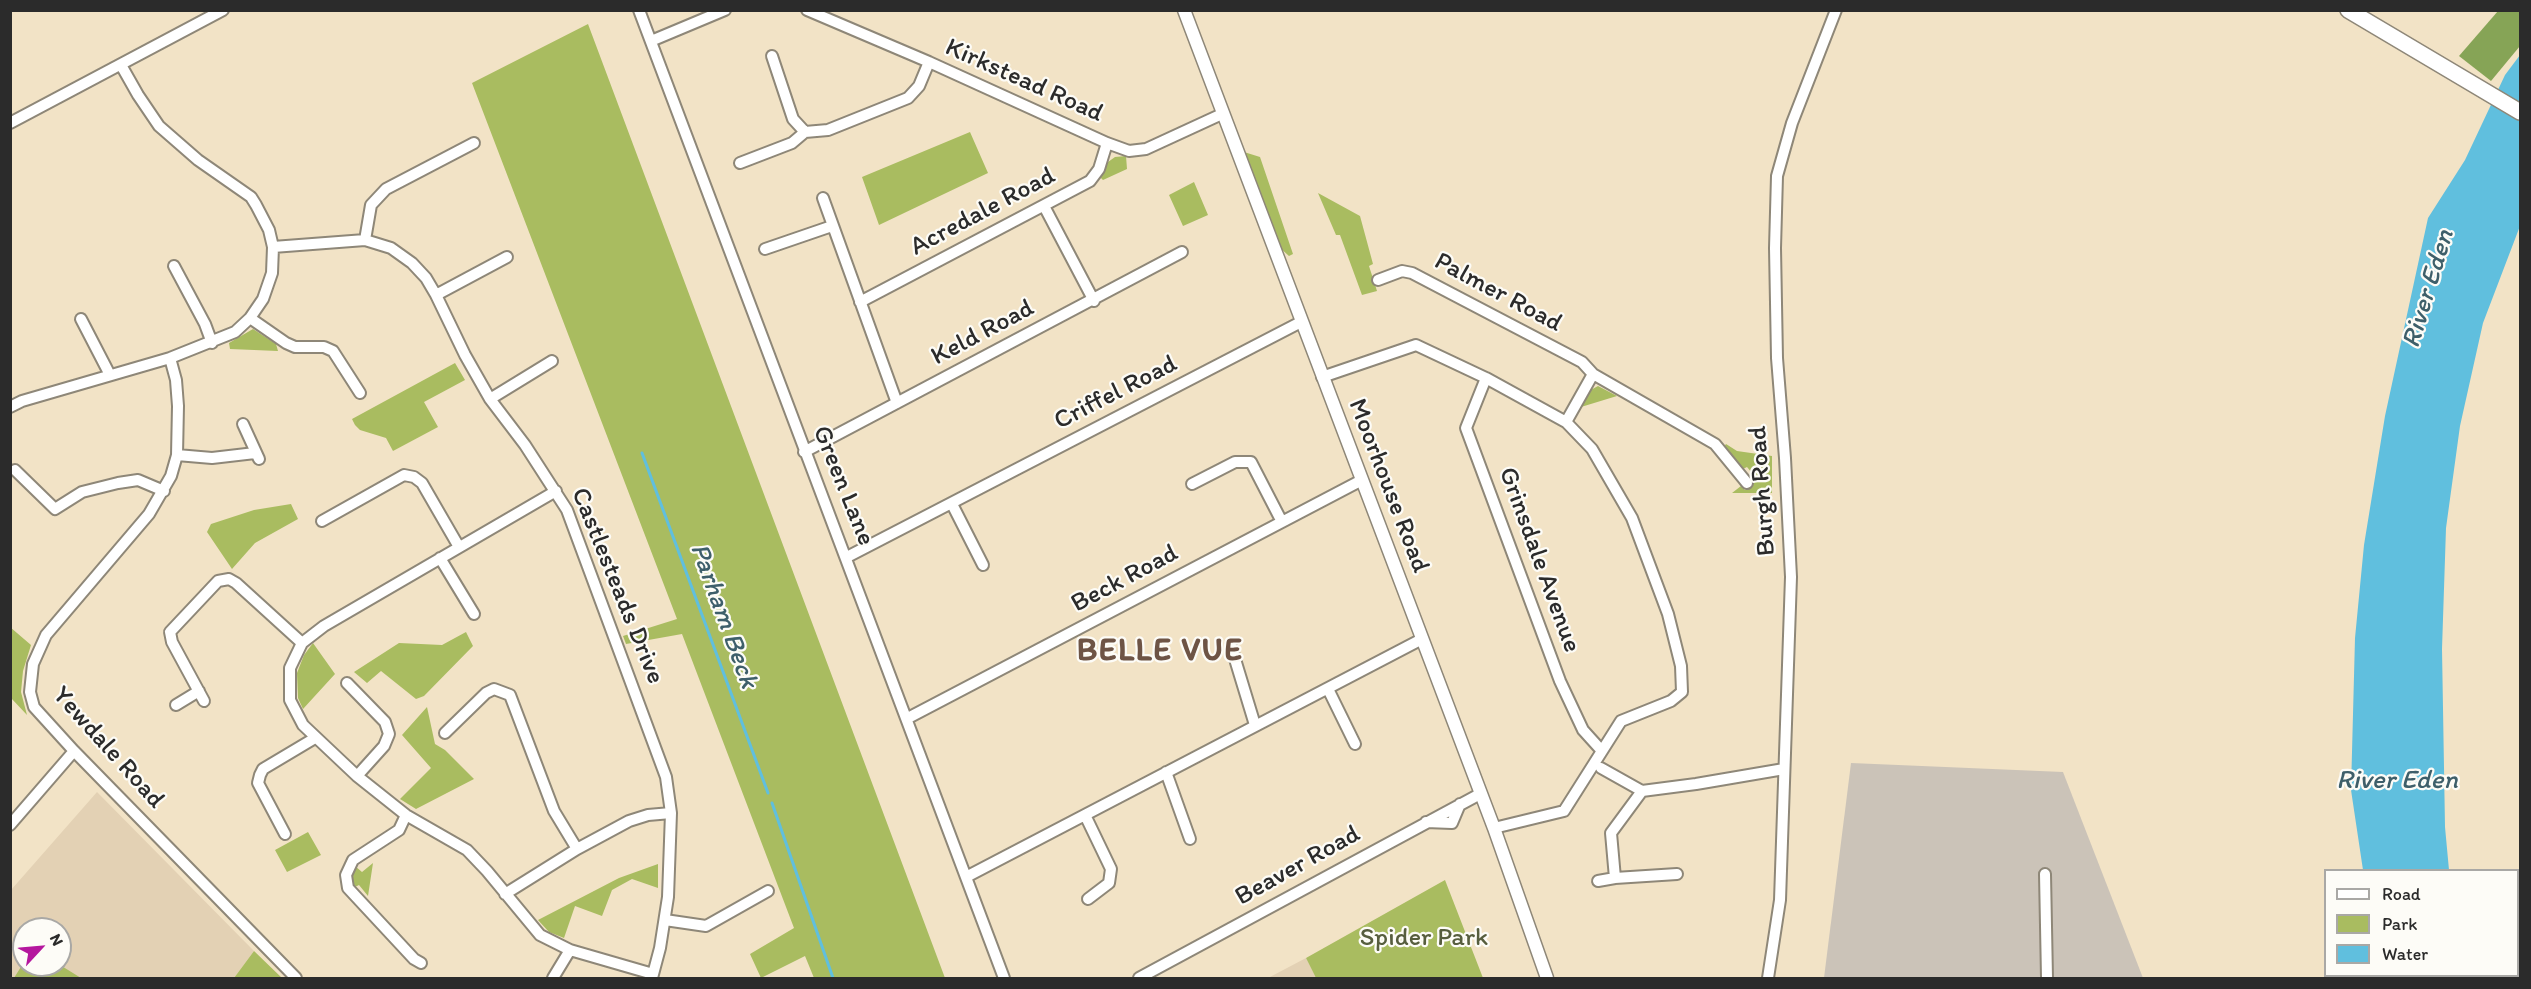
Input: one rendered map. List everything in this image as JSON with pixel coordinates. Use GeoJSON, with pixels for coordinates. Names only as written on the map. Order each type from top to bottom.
{"type":"FeatureCollection","features":[{"type":"Feature","properties":{"kind":"highway"},"geometry":{"type":"LineString","coordinates":[[2348,10],[2520,112]]}},
{"type":"Feature","properties":{"kind":"main road","name":"Moorhouse Road"},"geometry":{"type":"LineString","coordinates":[[1184,10],[1494,828],[1547,978]]}},
{"type":"Feature","properties":{"kind":"street"},"geometry":{"type":"LineString","coordinates":[[10,123],[223,10]]}},
{"type":"Feature","properties":{"kind":"street","name":"Green Lane"},"geometry":{"type":"LineString","coordinates":[[639,10],[804,452],[847,557],[908,718],[1004,978]]}},
{"type":"Feature","properties":{"kind":"street"},"geometry":{"type":"LineString","coordinates":[[651,41],[725,10]]}},
{"type":"Feature","properties":{"kind":"street","name":"Kirkstead Road"},"geometry":{"type":"LineString","coordinates":[[807,10],[1129,151],[1146,149],[1222,114]]}},
{"type":"Feature","properties":{"kind":"street","name":"Burgh Road"},"geometry":{"type":"LineString","coordinates":[[1768,978],[1780,900],[1791,577],[1777,358],[1775,248],[1777,176],[1792,123],[1836,10]]}},
{"type":"Feature","properties":{"kind":"street"},"geometry":{"type":"LineString","coordinates":[[772,56],[793,119],[805,132]]}},
{"type":"Feature","properties":{"kind":"street"},"geometry":{"type":"LineString","coordinates":[[740,163],[792,143],[805,132],[828,130],[908,98],[919,86],[929,62]]}},
{"type":"Feature","properties":{"kind":"street"},"geometry":{"type":"LineString","coordinates":[[10,407],[22,401],[170,358],[235,332],[250,318],[263,299],[272,273],[273,247],[269,230],[251,197],[198,160],[159,126],[121,64]]}},
{"type":"Feature","properties":{"kind":"street"},"geometry":{"type":"LineString","coordinates":[[364,240],[371,205],[386,189],[474,143]]}},
{"type":"Feature","properties":{"kind":"street","name":"Acredale Road"},"geometry":{"type":"LineString","coordinates":[[860,302],[1090,181],[1099,169],[1107,143]]}},
{"type":"Feature","properties":{"kind":"street"},"geometry":{"type":"LineString","coordinates":[[823,198],[897,403]]}},
{"type":"Feature","properties":{"kind":"street"},"geometry":{"type":"LineString","coordinates":[[1044,206],[1094,301]]}},
{"type":"Feature","properties":{"kind":"street"},"geometry":{"type":"LineString","coordinates":[[765,249],[832,226]]}},
{"type":"Feature","properties":{"kind":"street","name":"Castlesteads Drive"},"geometry":{"type":"LineString","coordinates":[[273,247],[364,240],[391,248],[412,263],[426,278],[436,295],[465,356],[490,399],[556,491],[574,527],[666,777],[671,813],[665,920],[652,976]]}},
{"type":"Feature","properties":{"kind":"street","name":"Keld Road"},"geometry":{"type":"LineString","coordinates":[[804,452],[1094,301],[1182,252]]}},
{"type":"Feature","properties":{"kind":"street"},"geometry":{"type":"LineString","coordinates":[[436,295],[507,257]]}},
{"type":"Feature","properties":{"kind":"street"},"geometry":{"type":"LineString","coordinates":[[174,266],[205,324],[212,343]]}},
{"type":"Feature","properties":{"kind":"street","name":"Palmer Road"},"geometry":{"type":"LineString","coordinates":[[1378,280],[1402,271],[1412,273],[1582,362],[1593,374],[1715,444],[1747,483]]}},
{"type":"Feature","properties":{"kind":"street"},"geometry":{"type":"LineString","coordinates":[[250,318],[293,346],[324,348],[333,351],[360,393]]}},
{"type":"Feature","properties":{"kind":"street"},"geometry":{"type":"LineString","coordinates":[[81,319],[110,375]]}},
{"type":"Feature","properties":{"kind":"street","name":"Criffel Road"},"geometry":{"type":"LineString","coordinates":[[847,557],[1301,322]]}},
{"type":"Feature","properties":{"kind":"street"},"geometry":{"type":"LineString","coordinates":[[1322,377],[1416,345],[1485,378],[1566,422],[1592,450],[1632,518],[1668,615],[1681,666],[1682,692],[1671,701],[1621,721],[1564,811],[1494,828]]}},
{"type":"Feature","properties":{"kind":"street","name":"Yewdale Road"},"geometry":{"type":"LineString","coordinates":[[170,358],[176,380],[178,406],[177,455],[171,476],[149,514],[46,635],[33,664],[30,692],[34,708],[296,978]]}},
{"type":"Feature","properties":{"kind":"street"},"geometry":{"type":"LineString","coordinates":[[490,399],[552,361]]}},
{"type":"Feature","properties":{"kind":"street"},"geometry":{"type":"LineString","coordinates":[[1566,422],[1593,374]]}},
{"type":"Feature","properties":{"kind":"street","name":"Grinsdale Avenue"},"geometry":{"type":"LineString","coordinates":[[1485,378],[1466,428],[1560,681],[1583,730],[1602,751]]}},
{"type":"Feature","properties":{"kind":"street"},"geometry":{"type":"LineString","coordinates":[[177,455],[212,458],[257,456],[243,423]]}},
{"type":"Feature","properties":{"kind":"street"},"geometry":{"type":"LineString","coordinates":[[1192,484],[1235,462],[1251,462],[1282,522]]}},
{"type":"Feature","properties":{"kind":"street"},"geometry":{"type":"LineString","coordinates":[[15,470],[55,509],[82,492],[118,483],[138,480],[164,490]]}},
{"type":"Feature","properties":{"kind":"street"},"geometry":{"type":"LineString","coordinates":[[322,521],[404,475],[414,477],[422,483],[459,547]]}},
{"type":"Feature","properties":{"kind":"street","name":"Beck Road"},"geometry":{"type":"LineString","coordinates":[[908,718],[1362,480]]}},
{"type":"Feature","properties":{"kind":"street"},"geometry":{"type":"LineString","coordinates":[[556,491],[324,626],[302,643],[290,668],[290,700],[303,725],[357,776],[406,815],[467,850],[540,935],[570,950],[652,976]]}},
{"type":"Feature","properties":{"kind":"street"},"geometry":{"type":"LineString","coordinates":[[952,504],[983,566]]}},
{"type":"Feature","properties":{"kind":"street"},"geometry":{"type":"LineString","coordinates":[[440,558],[474,614]]}},
{"type":"Feature","properties":{"kind":"street"},"geometry":{"type":"LineString","coordinates":[[176,705],[201,696],[172,642],[170,632],[218,581],[229,579],[236,584],[302,643]]}},
{"type":"Feature","properties":{"kind":"street"},"geometry":{"type":"LineString","coordinates":[[966,877],[1422,639]]}},
{"type":"Feature","properties":{"kind":"street"},"geometry":{"type":"LineString","coordinates":[[1230,646],[1256,726]]}},
{"type":"Feature","properties":{"kind":"street"},"geometry":{"type":"LineString","coordinates":[[347,683],[385,722],[389,734],[384,746],[357,776]]}},
{"type":"Feature","properties":{"kind":"street"},"geometry":{"type":"LineString","coordinates":[[446,733],[486,693],[494,689],[510,695],[554,811],[577,849]]}},
{"type":"Feature","properties":{"kind":"street"},"geometry":{"type":"LineString","coordinates":[[1328,689],[1355,744]]}},
{"type":"Feature","properties":{"kind":"street"},"geometry":{"type":"LineString","coordinates":[[285,834],[258,783],[260,775],[263,770],[315,738]]}},
{"type":"Feature","properties":{"kind":"street"},"geometry":{"type":"LineString","coordinates":[[10,825],[74,751]]}},
{"type":"Feature","properties":{"kind":"street"},"geometry":{"type":"LineString","coordinates":[[1601,768],[1642,791],[1784,769]]}},
{"type":"Feature","properties":{"kind":"street"},"geometry":{"type":"LineString","coordinates":[[1166,772],[1190,839]]}},
{"type":"Feature","properties":{"kind":"street"},"geometry":{"type":"LineString","coordinates":[[1615,878],[1611,833],[1642,791]]}},
{"type":"Feature","properties":{"kind":"street","name":"Beaver Road"},"geometry":{"type":"LineString","coordinates":[[1139,978],[1426,822],[1452,823],[1461,803],[1480,794]]}},
{"type":"Feature","properties":{"kind":"street"},"geometry":{"type":"LineString","coordinates":[[505,894],[577,849],[629,821],[648,815],[671,813]]}},
{"type":"Feature","properties":{"kind":"street"},"geometry":{"type":"LineString","coordinates":[[406,815],[399,830],[353,860],[346,875],[348,888],[414,959],[422,963]]}},
{"type":"Feature","properties":{"kind":"street"},"geometry":{"type":"LineString","coordinates":[[1085,815],[1111,869],[1109,883],[1088,899]]}},
{"type":"Feature","properties":{"kind":"street"},"geometry":{"type":"LineString","coordinates":[[1598,881],[1677,874]]}},
{"type":"Feature","properties":{"kind":"street"},"geometry":{"type":"LineString","coordinates":[[2045,874],[2047,978]]}},
{"type":"Feature","properties":{"kind":"street"},"geometry":{"type":"LineString","coordinates":[[665,920],[706,926],[768,891]]}},
{"type":"Feature","properties":{"kind":"street"},"geometry":{"type":"LineString","coordinates":[[554,978],[570,950]]}},
{"type":"Feature","properties":{"kind":"shaded area"},"geometry":{"type":"Polygon","coordinates":[[[1851,763],[2063,772],[2143,978],[1824,978],[1851,763]]]}},
{"type":"Feature","properties":{"kind":"shaded area"},"geometry":{"type":"Polygon","coordinates":[[[97,792],[254,951],[234,978],[11,978],[11,890],[97,792]]]}},
{"type":"Feature","properties":{"kind":"shaded area"},"geometry":{"type":"Polygon","coordinates":[[[1306,958],[1316,978],[1268,978],[1306,958]]]}},
{"type":"Feature","properties":{"kind":"green space"},"geometry":{"type":"Polygon","coordinates":[[[2498,11],[2520,11],[2520,46],[2491,81],[2459,56],[2498,11]]]}},
{"type":"Feature","properties":{"kind":"green space"},"geometry":{"type":"Polygon","coordinates":[[[588,24],[945,978],[814,978],[805,956],[761,978],[750,954],[794,928],[682,634],[626,644],[623,636],[677,619],[472,83],[588,24]]]}},
{"type":"Feature","properties":{"kind":"green space"},"geometry":{"type":"Polygon","coordinates":[[[970,132],[988,173],[879,225],[862,177],[970,132]]]}},
{"type":"Feature","properties":{"kind":"green space"},"geometry":{"type":"Polygon","coordinates":[[[1244,152],[1260,157],[1293,254],[1289,256],[1278,246],[1244,152]]]}},
{"type":"Feature","properties":{"kind":"green space"},"geometry":{"type":"Polygon","coordinates":[[[1126,156],[1127,169],[1103,180],[1100,177],[1108,162],[1115,157],[1126,156]]]}},
{"type":"Feature","properties":{"kind":"green space"},"geometry":{"type":"Polygon","coordinates":[[[1194,182],[1208,215],[1183,226],[1169,195],[1194,182]]]}},
{"type":"Feature","properties":{"kind":"green space"},"geometry":{"type":"Polygon","coordinates":[[[1318,193],[1360,216],[1373,264],[1369,266],[1377,291],[1362,295],[1340,235],[1336,235],[1318,193]]]}},
{"type":"Feature","properties":{"kind":"green space"},"geometry":{"type":"Polygon","coordinates":[[[253,329],[276,344],[278,351],[230,349],[229,343],[253,329]]]}},
{"type":"Feature","properties":{"kind":"green space"},"geometry":{"type":"Polygon","coordinates":[[[455,363],[465,380],[424,402],[438,427],[393,451],[386,438],[360,430],[355,425],[352,419],[455,363]]]}},
{"type":"Feature","properties":{"kind":"green space"},"geometry":{"type":"Polygon","coordinates":[[[1598,386],[1617,396],[1581,407],[1587,392],[1598,386]]]}},
{"type":"Feature","properties":{"kind":"green space"},"geometry":{"type":"Polygon","coordinates":[[[1726,444],[1737,451],[1772,456],[1772,493],[1732,493],[1741,486],[1745,490],[1757,479],[1747,467],[1738,468],[1723,448],[1726,444]]]}},
{"type":"Feature","properties":{"kind":"green space"},"geometry":{"type":"Polygon","coordinates":[[[291,504],[298,519],[255,543],[232,569],[207,532],[211,524],[254,510],[291,504]]]}},
{"type":"Feature","properties":{"kind":"green space"},"geometry":{"type":"Polygon","coordinates":[[[10,627],[31,645],[23,671],[21,692],[27,715],[11,698],[10,627]]]}},
{"type":"Feature","properties":{"kind":"green space"},"geometry":{"type":"Polygon","coordinates":[[[466,632],[473,646],[424,696],[416,699],[381,671],[367,683],[354,672],[399,643],[442,645],[466,632]]]}},
{"type":"Feature","properties":{"kind":"green space"},"geometry":{"type":"Polygon","coordinates":[[[313,643],[335,674],[303,709],[298,698],[297,673],[304,655],[313,643]]]}},
{"type":"Feature","properties":{"kind":"green space"},"geometry":{"type":"Polygon","coordinates":[[[427,707],[435,744],[445,750],[474,779],[416,809],[400,799],[431,768],[402,735],[427,707]]]}},
{"type":"Feature","properties":{"kind":"green space"},"geometry":{"type":"Polygon","coordinates":[[[308,832],[321,855],[287,872],[275,850],[308,832]]]}},
{"type":"Feature","properties":{"kind":"green space"},"geometry":{"type":"Polygon","coordinates":[[[373,863],[368,896],[359,885],[351,889],[350,876],[355,866],[362,872],[373,863]]]}},
{"type":"Feature","properties":{"kind":"green space"},"geometry":{"type":"Polygon","coordinates":[[[658,864],[658,888],[632,879],[612,890],[602,916],[575,906],[564,938],[549,932],[538,920],[619,878],[658,864]]]}},
{"type":"Feature","properties":{"kind":"green space","name":"Spider Park"},"geometry":{"type":"Polygon","coordinates":[[[1445,880],[1483,978],[1316,978],[1306,958],[1445,880]]]}},
{"type":"Feature","properties":{"kind":"green space"},"geometry":{"type":"Polygon","coordinates":[[[254,951],[282,978],[234,978],[254,951]]]}},
{"type":"Feature","properties":{"kind":"green space"},"geometry":{"type":"Polygon","coordinates":[[[72,972],[81,978],[14,978],[72,977],[72,972]]]}},
{"type":"Feature","properties":{"kind":"water","name":"River Eden"},"geometry":{"type":"Polygon","coordinates":[[[2520,55],[2520,226],[2483,323],[2460,426],[2446,528],[2442,649],[2445,827],[2449,869],[2363,869],[2351,790],[2355,638],[2364,545],[2385,416],[2428,218],[2465,160],[2505,75],[2520,55]]]}},
{"type":"Feature","properties":{"kind":"water"},"geometry":{"type":"Polygon","coordinates":[[[2378,977],[2462,977],[2462,978],[2378,977]]]}},
{"type":"Feature","properties":{"kind":"waterway","name":"Parham Beck"},"geometry":{"type":"LineString","coordinates":[[642,453],[768,793]]}},
{"type":"Feature","properties":{"kind":"waterway","name":"Parham Beck"},"geometry":{"type":"LineString","coordinates":[[772,803],[833,978]]}},
{"type":"Feature","properties":{"kind":"district","name":"BELLE VUE"},"geometry":{"type":"Point","coordinates":[1160,652]}}]}
